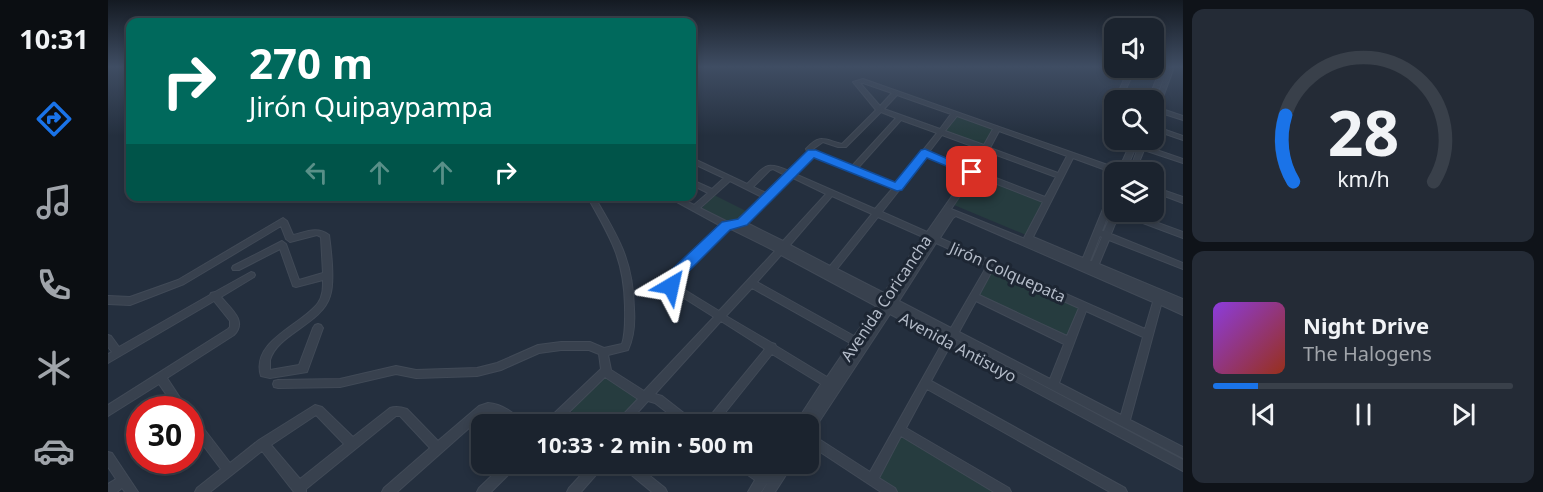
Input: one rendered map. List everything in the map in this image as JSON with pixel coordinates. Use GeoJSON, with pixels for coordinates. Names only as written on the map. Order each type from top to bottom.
{"type":"FeatureCollection","features":[{"type":"Feature","properties":{"kind":"street"},"geometry":{"type":"LineString","coordinates":[[861,90],[879,109],[1060,176]]}},
{"type":"Feature","properties":{"kind":"street"},"geometry":{"type":"LineString","coordinates":[[886,90],[1104,166]]}},
{"type":"Feature","properties":{"kind":"street"},"geometry":{"type":"LineString","coordinates":[[896,93],[844,146],[821,139],[809,149],[812,153],[897,187]]}},
{"type":"Feature","properties":{"kind":"street"},"geometry":{"type":"LineString","coordinates":[[1164,113],[1183,118]]}},
{"type":"Feature","properties":{"kind":"street"},"geometry":{"type":"LineString","coordinates":[[831,271],[956,114]]}},
{"type":"Feature","properties":{"kind":"street"},"geometry":{"type":"LineString","coordinates":[[853,169],[900,117]]}},
{"type":"Feature","properties":{"kind":"street"},"geometry":{"type":"LineString","coordinates":[[986,148],[997,129]]}},
{"type":"Feature","properties":{"kind":"street"},"geometry":{"type":"LineString","coordinates":[[1164,131],[1183,138]]}},
{"type":"Feature","properties":{"kind":"street"},"geometry":{"type":"LineString","coordinates":[[1157,150],[1183,161]]}},
{"type":"Feature","properties":{"kind":"street"},"geometry":{"type":"LineString","coordinates":[[812,153],[768,197],[670,282],[671,286],[719,317],[828,383]]}},
{"type":"Feature","properties":{"kind":"street"},"geometry":{"type":"LineString","coordinates":[[925,153],[1047,201]]}},
{"type":"Feature","properties":{"kind":"street"},"geometry":{"type":"LineString","coordinates":[[1028,238],[1071,155]]}},
{"type":"Feature","properties":{"kind":"street"},"geometry":{"type":"LineString","coordinates":[[696,162],[768,197]]}},
{"type":"Feature","properties":{"kind":"street","name":"Jirón Colquepata"},"geometry":{"type":"LineString","coordinates":[[748,187],[768,168],[774,167],[1148,335]]}},
{"type":"Feature","properties":{"kind":"street","name":"Avenida Coricancha"},"geometry":{"type":"LineString","coordinates":[[818,414],[932,237],[950,216],[951,209],[972,172]]}},
{"type":"Feature","properties":{"kind":"street"},"geometry":{"type":"LineString","coordinates":[[694,209],[729,178]]}},
{"type":"Feature","properties":{"kind":"street"},"geometry":{"type":"LineString","coordinates":[[696,184],[713,192]]}},
{"type":"Feature","properties":{"kind":"street"},"geometry":{"type":"LineString","coordinates":[[1164,190],[1183,197]]}},
{"type":"Feature","properties":{"kind":"street"},"geometry":{"type":"LineString","coordinates":[[631,414],[832,192]]}},
{"type":"Feature","properties":{"kind":"street"},"geometry":{"type":"LineString","coordinates":[[278,384],[340,383],[396,370],[416,374],[477,372],[498,367],[538,349],[590,346],[603,351],[625,347],[629,341],[630,310],[623,257],[593,201]]}},
{"type":"Feature","properties":{"kind":"street","name":"Avenida Antisuyo"},"geometry":{"type":"LineString","coordinates":[[679,201],[734,225],[951,338],[1183,466]]}},
{"type":"Feature","properties":{"kind":"street"},"geometry":{"type":"LineString","coordinates":[[951,209],[1028,238],[1183,311]]}},
{"type":"Feature","properties":{"kind":"street"},"geometry":{"type":"LineString","coordinates":[[951,209],[1183,303]]}},
{"type":"Feature","properties":{"kind":"street"},"geometry":{"type":"LineString","coordinates":[[1089,266],[1104,217]]}},
{"type":"Feature","properties":{"kind":"street"},"geometry":{"type":"LineString","coordinates":[[109,299],[117,302],[130,301],[188,278],[226,252],[283,221],[290,239],[318,231],[323,233],[327,259],[326,296],[322,303],[277,343],[264,362],[265,373],[303,369],[318,328]]}},
{"type":"Feature","properties":{"kind":"street"},"geometry":{"type":"LineString","coordinates":[[1089,266],[1112,222]]}},
{"type":"Feature","properties":{"kind":"street"},"geometry":{"type":"LineString","coordinates":[[1149,222],[1183,235]]}},
{"type":"Feature","properties":{"kind":"street"},"geometry":{"type":"LineString","coordinates":[[1098,232],[1183,266]]}},
{"type":"Feature","properties":{"kind":"street"},"geometry":{"type":"LineString","coordinates":[[236,268],[282,244],[296,284],[326,276]]}},
{"type":"Feature","properties":{"kind":"street","name":"Avenida Antisuyo"},"geometry":{"type":"LineString","coordinates":[[781,249],[831,271],[887,305]]}},
{"type":"Feature","properties":{"kind":"street"},"geometry":{"type":"LineString","coordinates":[[872,479],[992,264]]}},
{"type":"Feature","properties":{"kind":"street"},"geometry":{"type":"LineString","coordinates":[[108,359],[251,275]]}},
{"type":"Feature","properties":{"kind":"street"},"geometry":{"type":"LineString","coordinates":[[751,283],[856,342]]}},
{"type":"Feature","properties":{"kind":"street"},"geometry":{"type":"LineString","coordinates":[[108,411],[235,328],[235,320],[214,295]]}},
{"type":"Feature","properties":{"kind":"street"},"geometry":{"type":"LineString","coordinates":[[974,296],[1070,342]]}},
{"type":"Feature","properties":{"kind":"street"},"geometry":{"type":"LineString","coordinates":[[1124,422],[1158,300]]}},
{"type":"Feature","properties":{"kind":"street","name":"Avenida Coricancha"},"geometry":{"type":"LineString","coordinates":[[807,414],[856,342],[887,305]]}},
{"type":"Feature","properties":{"kind":"street"},"geometry":{"type":"LineString","coordinates":[[1053,385],[1084,306]]}},
{"type":"Feature","properties":{"kind":"street","name":"Avenida Antisuyo"},"geometry":{"type":"LineString","coordinates":[[951,338],[1053,385],[1183,453]]}},
{"type":"Feature","properties":{"kind":"street"},"geometry":{"type":"LineString","coordinates":[[108,339],[118,353]]}},
{"type":"Feature","properties":{"kind":"street"},"geometry":{"type":"LineString","coordinates":[[718,414],[772,347]]}},
{"type":"Feature","properties":{"kind":"street"},"geometry":{"type":"LineString","coordinates":[[603,351],[606,372],[640,395],[658,399],[677,414]]}},
{"type":"Feature","properties":{"kind":"street"},"geometry":{"type":"LineString","coordinates":[[565,414],[562,412],[602,373],[606,372]]}},
{"type":"Feature","properties":{"kind":"street"},"geometry":{"type":"LineString","coordinates":[[160,378],[173,396]]}},
{"type":"Feature","properties":{"kind":"street"},"geometry":{"type":"LineString","coordinates":[[925,383],[1121,492]]}},
{"type":"Feature","properties":{"kind":"street"},"geometry":{"type":"LineString","coordinates":[[477,414],[483,409],[494,407],[505,414]]}},
{"type":"Feature","properties":{"kind":"street"},"geometry":{"type":"LineString","coordinates":[[201,492],[263,444],[311,412],[318,410],[352,444]]}},
{"type":"Feature","properties":{"kind":"street"},"geometry":{"type":"LineString","coordinates":[[263,444],[300,490],[352,444],[390,414],[399,411],[437,447]]}},
{"type":"Feature","properties":{"kind":"street"},"geometry":{"type":"LineString","coordinates":[[388,492],[471,419]]}},
{"type":"Feature","properties":{"kind":"street"},"geometry":{"type":"LineString","coordinates":[[899,429],[1005,492]]}},
{"type":"Feature","properties":{"kind":"street"},"geometry":{"type":"LineString","coordinates":[[204,438],[229,471]]}},
{"type":"Feature","properties":{"kind":"street"},"geometry":{"type":"LineString","coordinates":[[819,445],[891,492]]}},
{"type":"Feature","properties":{"kind":"street"},"geometry":{"type":"LineString","coordinates":[[108,457],[132,492]]}},
{"type":"Feature","properties":{"kind":"street"},"geometry":{"type":"LineString","coordinates":[[483,492],[501,474]]}},
{"type":"Feature","properties":{"kind":"street"},"geometry":{"type":"LineString","coordinates":[[573,492],[589,474]]}},
{"type":"Feature","properties":{"kind":"street"},"geometry":{"type":"LineString","coordinates":[[639,474],[661,492]]}},
{"type":"Feature","properties":{"kind":"street"},"geometry":{"type":"LineString","coordinates":[[755,474],[771,487]]}},
{"type":"Feature","properties":{"kind":"street"},"geometry":{"type":"LineString","coordinates":[[754,492],[771,487],[780,474]]}},
{"type":"Feature","properties":{"kind":"street"},"geometry":{"type":"LineString","coordinates":[[108,491],[124,480]]}},
{"type":"Feature","properties":{"kind":"green space"},"geometry":{"type":"Polygon","coordinates":[[[956,116],[994,129],[983,146],[944,131],[956,116]]]}},
{"type":"Feature","properties":{"kind":"green space"},"geometry":{"type":"Polygon","coordinates":[[[974,175],[1043,202],[1026,235],[954,205],[974,175]]]}},
{"type":"Feature","properties":{"kind":"green space"},"geometry":{"type":"Polygon","coordinates":[[[714,195],[748,212],[735,221],[720,220],[701,209],[714,195]]]}},
{"type":"Feature","properties":{"kind":"green space"},"geometry":{"type":"Polygon","coordinates":[[[993,268],[1079,308],[1067,339],[978,296],[993,268]]]}},
{"type":"Feature","properties":{"kind":"green space"},"geometry":{"type":"Polygon","coordinates":[[[607,377],[640,401],[628,414],[575,414],[570,410],[602,378],[607,377]]]}},
{"type":"Feature","properties":{"kind":"green space"},"geometry":{"type":"Polygon","coordinates":[[[901,432],[1001,492],[895,492],[875,479],[901,432]]]}},
{"type":"Feature","properties":{"kind":"route"},"geometry":{"type":"LineString","coordinates":[[671,286],[672,279],[727,225],[734,226],[742,222],[812,153],[897,187],[925,153],[972,172]]}}]}
